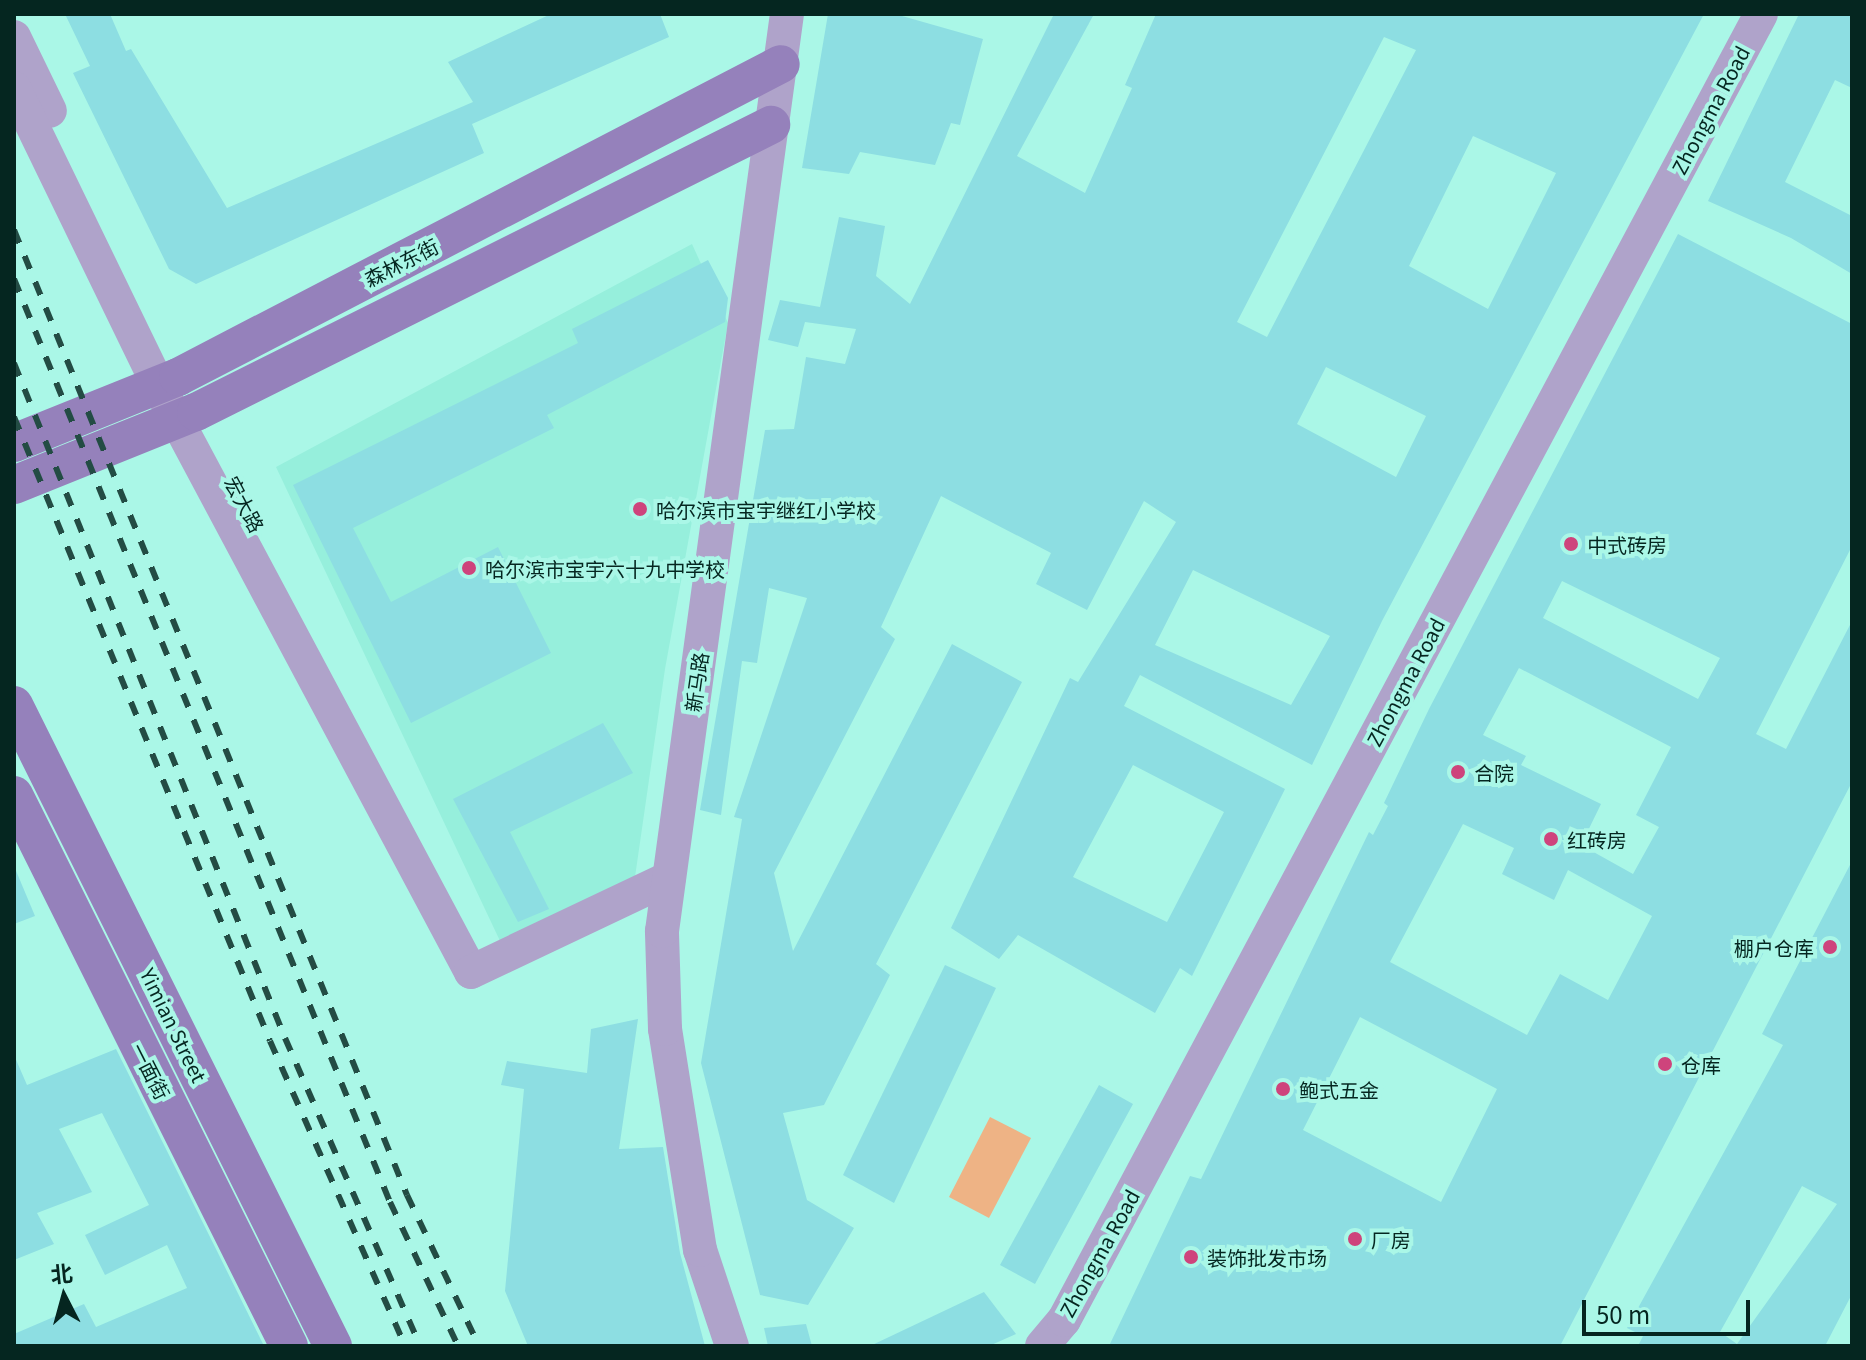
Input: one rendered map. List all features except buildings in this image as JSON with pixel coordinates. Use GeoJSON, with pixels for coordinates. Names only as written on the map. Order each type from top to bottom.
{"type":"FeatureCollection","features":[{"type":"Feature","properties":{"kind":"main road","name":"森林东街"},"geometry":{"type":"LineString","coordinates":[[14,443],[168,381],[781,64]]}},
{"type":"Feature","properties":{"kind":"main road"},"geometry":{"type":"LineString","coordinates":[[14,485],[186,416],[771,125]]}},
{"type":"Feature","properties":{"kind":"main road","name":"Yimian Street"},"geometry":{"type":"LineString","coordinates":[[14,705],[333,1346]]}},
{"type":"Feature","properties":{"kind":"main road","name":"一面街"},"geometry":{"type":"LineString","coordinates":[[14,795],[289,1346]]}},
{"type":"Feature","properties":{"kind":"street","name":"新马路"},"geometry":{"type":"LineString","coordinates":[[732,1346],[700,1250],[665,1029],[662,931],[787,14]]}},
{"type":"Feature","properties":{"kind":"street","name":"Zhongma Road"},"geometry":{"type":"LineString","coordinates":[[1042,1346],[1064,1320],[1761,14]]}},
{"type":"Feature","properties":{"kind":"street","name":"宏大路"},"geometry":{"type":"LineString","coordinates":[[14,37],[168,381]]}},
{"type":"Feature","properties":{"kind":"street","name":"宏大路"},"geometry":{"type":"LineString","coordinates":[[14,88],[471,972],[669,878]]}},
{"type":"Feature","properties":{"kind":"shaded area","name":"哈尔滨市宝宇六十九中学校"},"geometry":{"type":"Polygon","coordinates":[[[692,244],[728,323],[665,669],[635,877],[501,943],[276,467],[692,244]]]}},
{"type":"Feature","properties":{"kind":"shaded area"},"geometry":{"type":"Polygon","coordinates":[[[990,1117],[1031,1138],[989,1218],[949,1197],[990,1117]]]}},
{"type":"Feature","properties":{"kind":"railway"},"geometry":{"type":"LineString","coordinates":[[14,230],[407,1195],[479,1346]]}},
{"type":"Feature","properties":{"kind":"railway"},"geometry":{"type":"LineString","coordinates":[[14,279],[390,1202],[458,1346]]}},
{"type":"Feature","properties":{"kind":"railway"},"geometry":{"type":"LineString","coordinates":[[14,363],[285,1038],[420,1346]]}},
{"type":"Feature","properties":{"kind":"railway"},"geometry":{"type":"LineString","coordinates":[[14,417],[270,1041],[405,1346]]}},
{"type":"Feature","properties":{"kind":"place","name":"哈尔滨市宝宇继红小学校"},"geometry":{"type":"Point","coordinates":[640,509]}},
{"type":"Feature","properties":{"kind":"place","name":"中式砖房"},"geometry":{"type":"Point","coordinates":[1571,544]}},
{"type":"Feature","properties":{"kind":"place","name":"哈尔滨市宝宇六十九中学校"},"geometry":{"type":"Point","coordinates":[469,568]}},
{"type":"Feature","properties":{"kind":"place","name":"合院"},"geometry":{"type":"Point","coordinates":[1458,772]}},
{"type":"Feature","properties":{"kind":"place","name":"红砖房"},"geometry":{"type":"Point","coordinates":[1551,839]}},
{"type":"Feature","properties":{"kind":"place","name":"棚户仓库"},"geometry":{"type":"Point","coordinates":[1830,947]}},
{"type":"Feature","properties":{"kind":"place","name":"仓库"},"geometry":{"type":"Point","coordinates":[1665,1064]}},
{"type":"Feature","properties":{"kind":"place","name":"鲍式五金"},"geometry":{"type":"Point","coordinates":[1283,1089]}},
{"type":"Feature","properties":{"kind":"place","name":"厂房"},"geometry":{"type":"Point","coordinates":[1355,1239]}},
{"type":"Feature","properties":{"kind":"place","name":"装饰批发市场"},"geometry":{"type":"Point","coordinates":[1191,1257]}}]}
